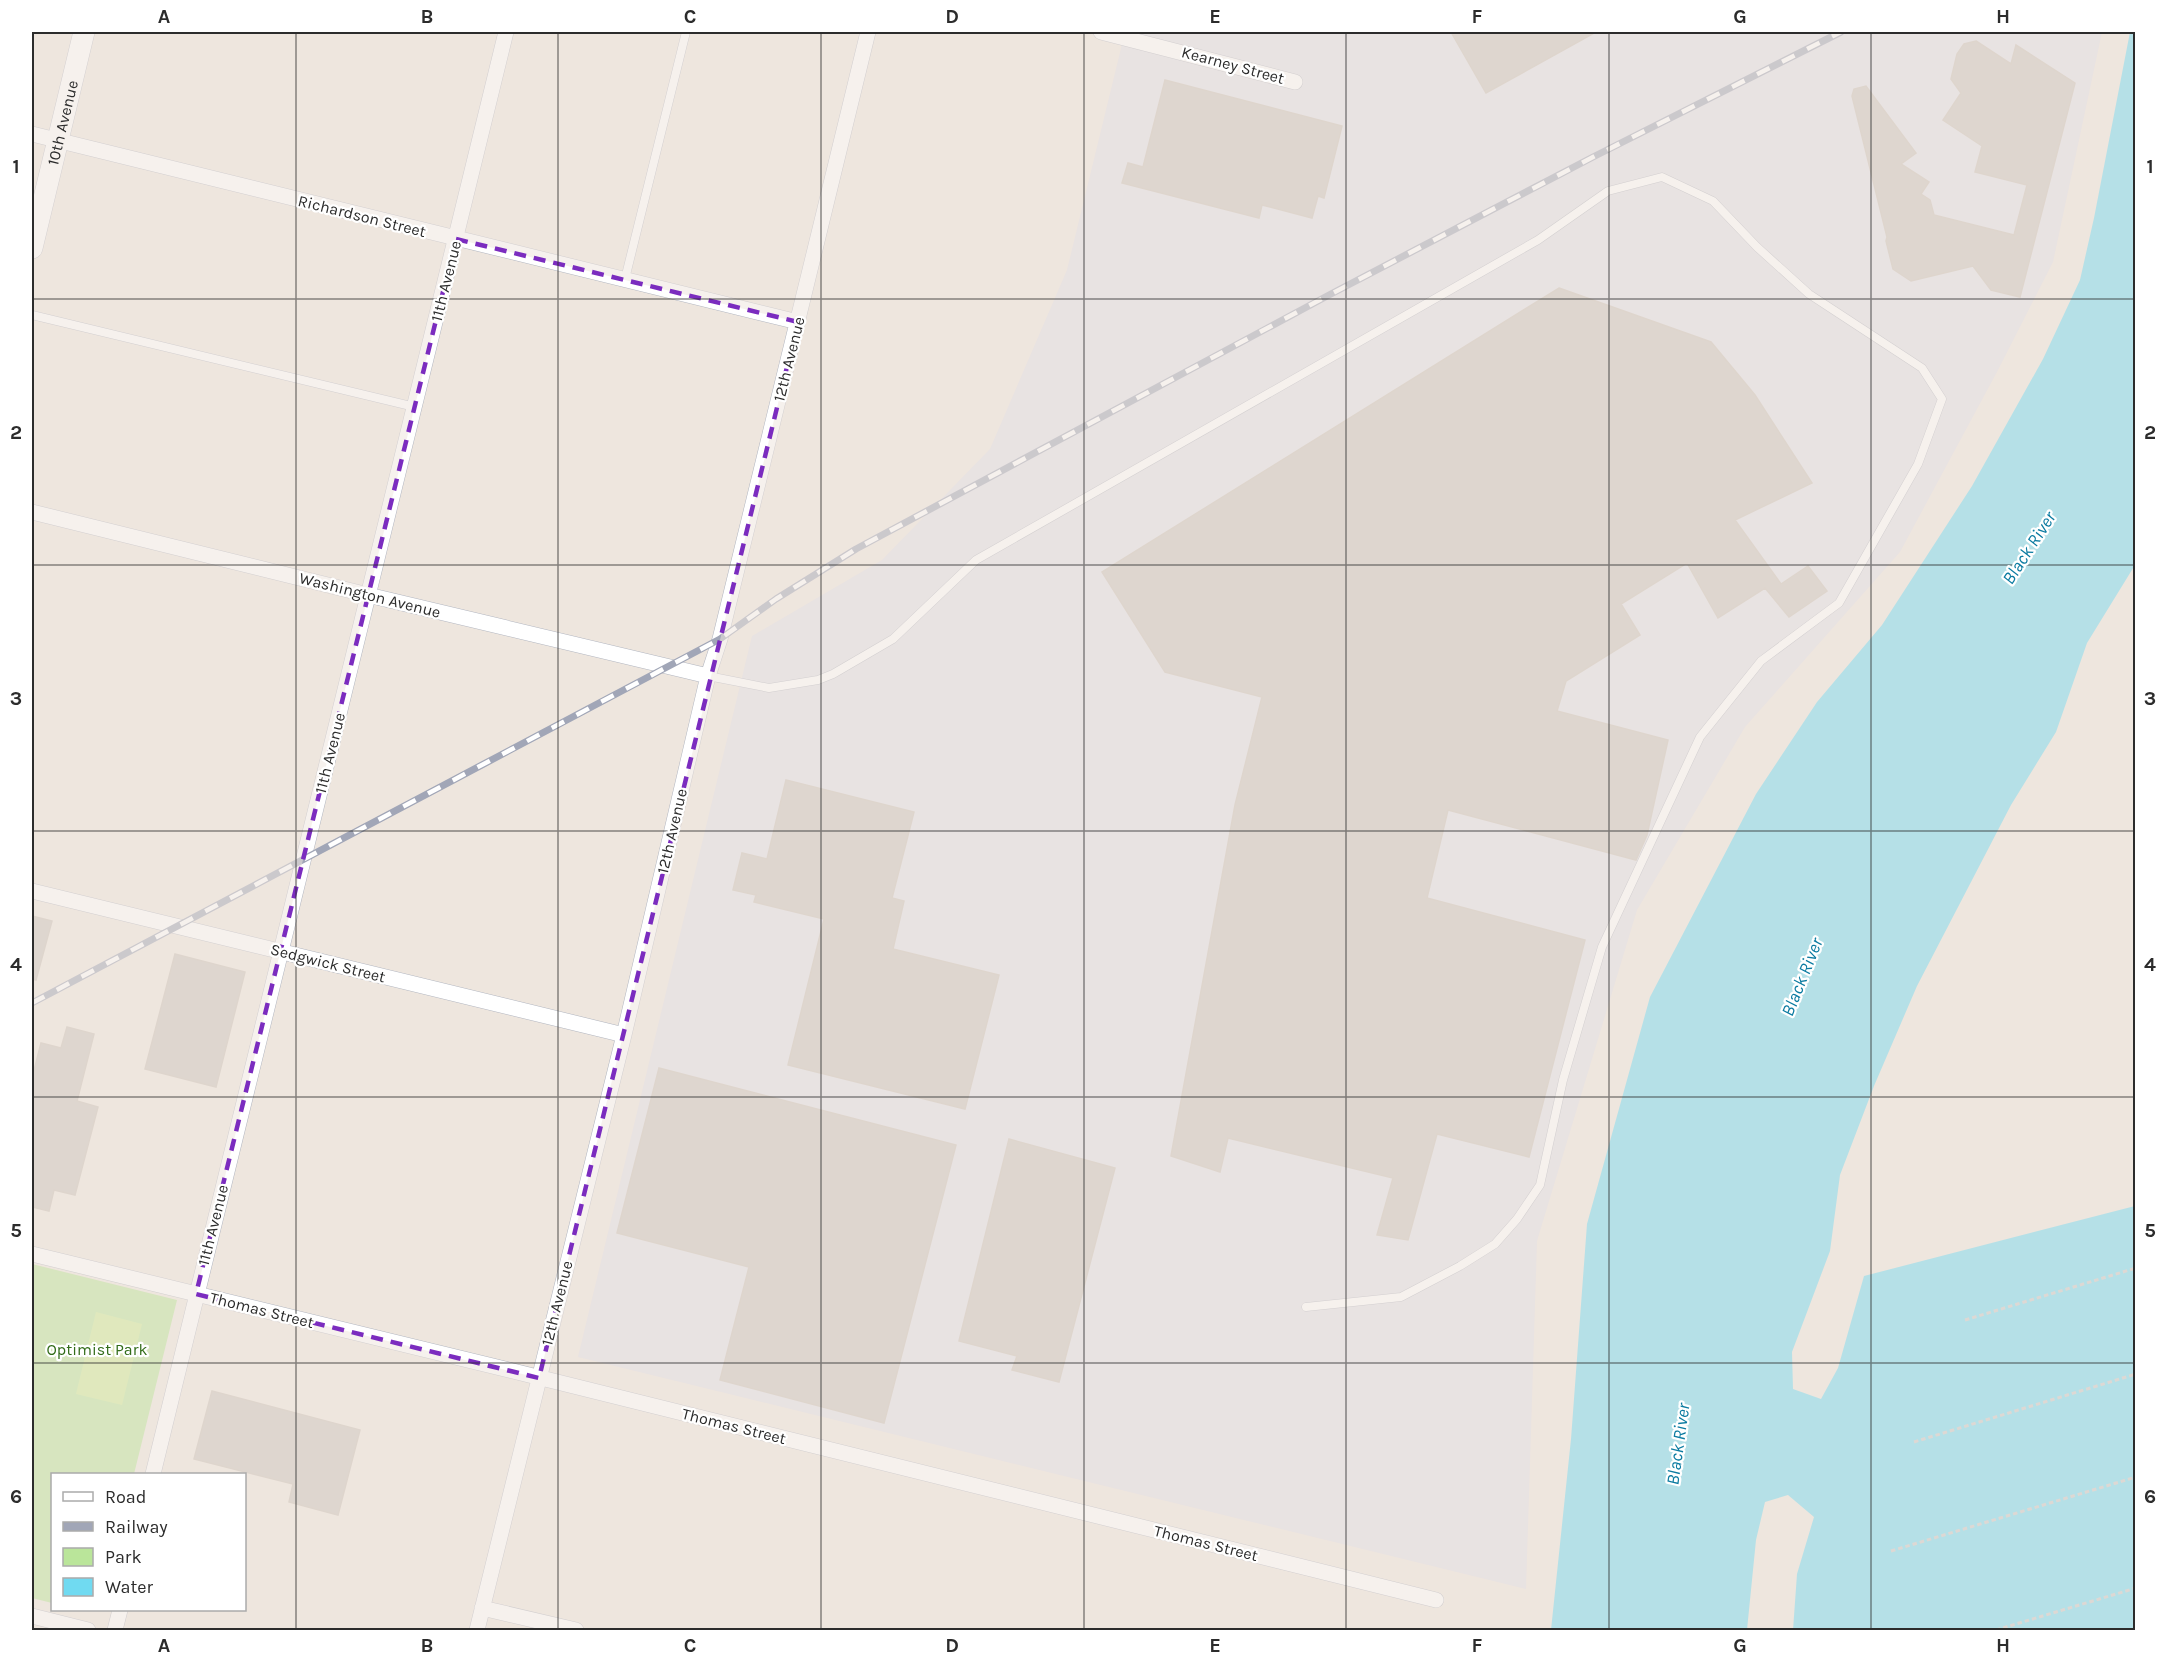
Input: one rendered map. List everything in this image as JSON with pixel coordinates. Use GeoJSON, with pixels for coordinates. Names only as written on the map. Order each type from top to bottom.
{"type":"FeatureCollection","features":[{"type":"Feature","properties":{"kind":"street","name":"10th Avenue"},"geometry":{"type":"LineString","coordinates":[[32,248],[84,32]]}},
{"type":"Feature","properties":{"kind":"street","name":"11th Avenue"},"geometry":{"type":"LineString","coordinates":[[153,1473],[506,32]]}},
{"type":"Feature","properties":{"kind":"street","name":"12th Avenue"},"geometry":{"type":"LineString","coordinates":[[477,1630],[624,1035],[708,676],[720,639],[868,32]]}},
{"type":"Feature","properties":{"kind":"street","name":"Kearney Street"},"geometry":{"type":"LineString","coordinates":[[1101,32],[1295,82]]}},
{"type":"Feature","properties":{"kind":"street","name":"Richardson Street"},"geometry":{"type":"LineString","coordinates":[[32,134],[798,322]]}},
{"type":"Feature","properties":{"kind":"street","name":"Washington Avenue"},"geometry":{"type":"LineString","coordinates":[[32,512],[708,676]]}},
{"type":"Feature","properties":{"kind":"street","name":"Sedgwick Street"},"geometry":{"type":"LineString","coordinates":[[32,891],[624,1035]]}},
{"type":"Feature","properties":{"kind":"street","name":"Thomas Street"},"geometry":{"type":"LineString","coordinates":[[32,1254],[1436,1600]]}},
{"type":"Feature","properties":{"kind":"street"},"geometry":{"type":"LineString","coordinates":[[482,1608],[576,1630]]}},
{"type":"Feature","properties":{"kind":"street"},"geometry":{"type":"LineString","coordinates":[[115,1630],[120,1611]]}},
{"type":"Feature","properties":{"kind":"street"},"geometry":{"type":"LineString","coordinates":[[32,1616],[88,1630]]}},
{"type":"Feature","properties":{"kind":"lane"},"geometry":{"type":"LineString","coordinates":[[625,279],[686,32]]}},
{"type":"Feature","properties":{"kind":"lane"},"geometry":{"type":"LineString","coordinates":[[708,676],[770,688],[818,680],[832,674],[893,639],[976,560],[1538,240],[1608,191],[1662,177],[1713,201],[1757,247],[1809,294],[1922,368],[1942,399],[1918,464],[1839,603],[1761,661],[1700,736],[1602,947],[1563,1080],[1540,1185],[1517,1219],[1495,1244],[1460,1266],[1401,1297],[1306,1306]]}},
{"type":"Feature","properties":{"kind":"lane"},"geometry":{"type":"LineString","coordinates":[[32,315],[415,407]]}},
{"type":"Feature","properties":{"kind":"path"},"geometry":{"type":"LineString","coordinates":[[1965,1320],[2136,1268]]}},
{"type":"Feature","properties":{"kind":"path"},"geometry":{"type":"LineString","coordinates":[[1914,1442],[2136,1374]]}},
{"type":"Feature","properties":{"kind":"path"},"geometry":{"type":"LineString","coordinates":[[1890,1551],[2136,1477]]}},
{"type":"Feature","properties":{"kind":"path"},"geometry":{"type":"LineString","coordinates":[[1996,1630],[2136,1588]]}},
{"type":"Feature","properties":{"kind":"highlighted area"},"geometry":{"type":"Polygon","coordinates":[[[456,239],[798,322],[539,1378],[196,1294],[456,239]]]}},
{"type":"Feature","properties":{"kind":"shaded area"},"geometry":{"type":"Polygon","coordinates":[[[1125,32],[2102,32],[2053,262],[1998,370],[1900,552],[1745,727],[1637,910],[1537,1241],[1526,1589],[578,1357],[752,636],[882,560],[990,449],[1067,270],[1125,32]]]}},
{"type":"Feature","properties":{"kind":"green space","name":"Optimist Park"},"geometry":{"type":"Polygon","coordinates":[[[32,1264],[177,1300],[134,1473],[51,1473],[51,1603],[32,1598],[32,1264]]]}},
{"type":"Feature","properties":{"kind":"green space"},"geometry":{"type":"Polygon","coordinates":[[[96,1312],[142,1324],[122,1405],[76,1394],[96,1312]]]}},
{"type":"Feature","properties":{"kind":"water","name":"Black River"},"geometry":{"type":"Polygon","coordinates":[[[2130,32],[2136,32],[2135,565],[2087,643],[2056,732],[2011,805],[1917,986],[1874,1086],[1840,1175],[1830,1251],[1792,1352],[1793,1389],[1821,1399],[1838,1368],[1864,1276],[2135,1206],[2135,1630],[1793,1630],[1797,1574],[1814,1517],[1788,1495],[1765,1502],[1756,1540],[1747,1630],[1551,1630],[1571,1439],[1587,1224],[1650,997],[1756,794],[1817,702],[1882,625],[1972,486],[2043,359],[2080,280],[2130,32]]]}},
{"type":"Feature","properties":{"kind":"building"},"geometry":{"type":"Polygon","coordinates":[[[1451,32],[1596,32],[1486,93],[1451,32]]]}},
{"type":"Feature","properties":{"kind":"building"},"geometry":{"type":"Polygon","coordinates":[[[1976,41],[2011,64],[2016,45],[2075,83],[2020,297],[1991,290],[1973,266],[1911,281],[1893,269],[1852,96],[1854,89],[1866,86],[1916,153],[1901,164],[1929,182],[1921,194],[1930,200],[1934,215],[2014,235],[2027,185],[1975,172],[1982,146],[1943,120],[1961,93],[1951,79],[1957,54],[1964,44],[1976,41]]]}},
{"type":"Feature","properties":{"kind":"building"},"geometry":{"type":"Polygon","coordinates":[[[1165,80],[1342,126],[1324,198],[1318,196],[1312,218],[1262,205],[1259,218],[1122,183],[1128,163],[1143,167],[1165,80]]]}},
{"type":"Feature","properties":{"kind":"building"},"geometry":{"type":"Polygon","coordinates":[[[1559,288],[1711,342],[1755,395],[1812,483],[1735,520],[1781,584],[1808,566],[1827,591],[1789,617],[1765,588],[1718,618],[1687,563],[1621,604],[1640,635],[1566,681],[1557,711],[1668,740],[1647,835],[1636,860],[1448,810],[1427,898],[1585,940],[1529,1157],[1437,1134],[1408,1240],[1377,1235],[1393,1178],[1228,1138],[1220,1172],[1171,1156],[1235,805],[1262,697],[1165,672],[1102,572],[1559,288]]]}},
{"type":"Feature","properties":{"kind":"building"},"geometry":{"type":"Polygon","coordinates":[[[786,780],[914,812],[892,898],[904,901],[893,949],[999,975],[965,1109],[788,1065],[824,919],[754,902],[756,895],[733,890],[742,853],[767,859],[786,780]]]}},
{"type":"Feature","properties":{"kind":"building"},"geometry":{"type":"Polygon","coordinates":[[[32,916],[52,921],[36,980],[32,979],[32,916]]]}},
{"type":"Feature","properties":{"kind":"building"},"geometry":{"type":"Polygon","coordinates":[[[175,954],[245,972],[216,1087],[145,1069],[175,954]]]}},
{"type":"Feature","properties":{"kind":"building"},"geometry":{"type":"Polygon","coordinates":[[[67,1027],[94,1034],[77,1101],[98,1107],[75,1195],[54,1190],[49,1211],[32,1207],[32,1078],[41,1043],[61,1048],[67,1027]]]}},
{"type":"Feature","properties":{"kind":"building"},"geometry":{"type":"Polygon","coordinates":[[[659,1068],[956,1145],[884,1423],[720,1380],[749,1267],[617,1233],[659,1068]]]}},
{"type":"Feature","properties":{"kind":"building"},"geometry":{"type":"Polygon","coordinates":[[[1009,1139],[1115,1168],[1059,1382],[1012,1370],[1017,1356],[959,1341],[1009,1139]]]}},
{"type":"Feature","properties":{"kind":"building"},"geometry":{"type":"Polygon","coordinates":[[[212,1391],[360,1430],[338,1515],[289,1502],[293,1484],[194,1459],[212,1391]]]}},
{"type":"Feature","properties":{"kind":"railway"},"geometry":{"type":"LineString","coordinates":[[32,1003],[720,639],[776,599],[856,549],[1329,295],[1593,157],[1841,32]]}}]}
